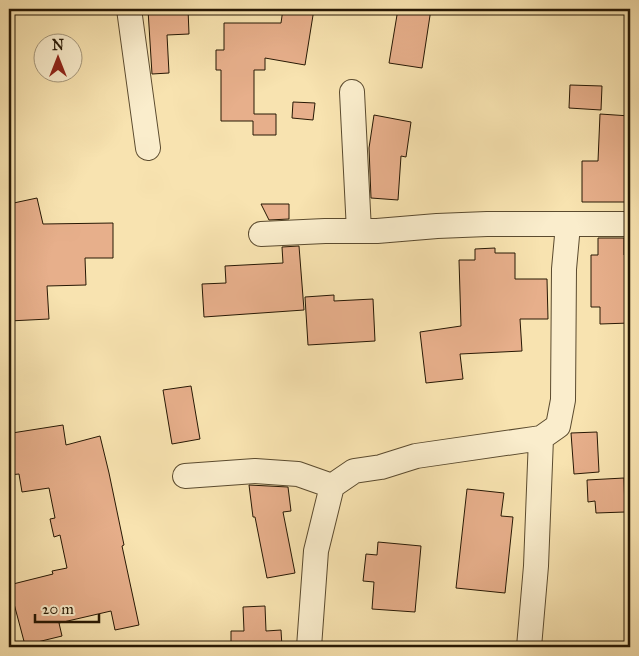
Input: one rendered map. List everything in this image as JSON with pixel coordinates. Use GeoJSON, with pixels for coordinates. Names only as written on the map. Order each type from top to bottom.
{"type":"FeatureCollection","features":[{"type":"Feature","properties":{"kind":"street"},"geometry":{"type":"LineString","coordinates":[[130,9],[148,148]]}},
{"type":"Feature","properties":{"kind":"street"},"geometry":{"type":"LineString","coordinates":[[352,92],[359,231]]}},
{"type":"Feature","properties":{"kind":"street"},"geometry":{"type":"LineString","coordinates":[[261,234],[457,225],[630,224]]}},
{"type":"Feature","properties":{"kind":"street"},"geometry":{"type":"LineString","coordinates":[[309,647],[316,552],[332,486],[354,471],[381,467],[416,456],[541,438],[558,426],[563,400],[564,269],[568,225]]}},
{"type":"Feature","properties":{"kind":"street"},"geometry":{"type":"LineString","coordinates":[[528,647],[536,566],[541,438]]}},
{"type":"Feature","properties":{"kind":"street"},"geometry":{"type":"LineString","coordinates":[[185,476],[255,471],[298,474],[332,486]]}},
{"type":"Feature","properties":{"kind":"building"},"geometry":{"type":"Polygon","coordinates":[[[188,9],[189,34],[167,35],[169,73],[152,74],[148,10],[188,9]]]}},
{"type":"Feature","properties":{"kind":"building"},"geometry":{"type":"Polygon","coordinates":[[[283,9],[314,9],[305,65],[265,58],[265,70],[254,70],[254,114],[276,114],[276,135],[253,135],[253,121],[221,121],[221,70],[216,70],[216,50],[224,50],[224,23],[281,23],[283,9]]]}},
{"type":"Feature","properties":{"kind":"building"},"geometry":{"type":"Polygon","coordinates":[[[398,9],[431,9],[422,68],[389,63],[398,9]]]}},
{"type":"Feature","properties":{"kind":"building"},"geometry":{"type":"Polygon","coordinates":[[[570,85],[602,86],[601,110],[569,108],[570,85]]]}},
{"type":"Feature","properties":{"kind":"building"},"geometry":{"type":"Polygon","coordinates":[[[293,102],[315,103],[313,120],[292,118],[293,102]]]}},
{"type":"Feature","properties":{"kind":"building"},"geometry":{"type":"Polygon","coordinates":[[[600,114],[630,116],[630,202],[582,202],[582,161],[598,161],[600,114]]]}},
{"type":"Feature","properties":{"kind":"building"},"geometry":{"type":"Polygon","coordinates":[[[374,115],[411,122],[406,157],[401,156],[398,200],[371,198],[369,148],[374,115]]]}},
{"type":"Feature","properties":{"kind":"building"},"geometry":{"type":"Polygon","coordinates":[[[37,198],[43,224],[113,223],[113,258],[85,258],[86,285],[47,286],[49,319],[9,321],[9,204],[37,198]]]}},
{"type":"Feature","properties":{"kind":"building"},"geometry":{"type":"Polygon","coordinates":[[[261,204],[289,204],[289,219],[269,220],[261,204]]]}},
{"type":"Feature","properties":{"kind":"building"},"geometry":{"type":"Polygon","coordinates":[[[598,238],[624,238],[624,255],[630,255],[630,323],[600,324],[600,307],[591,307],[591,255],[598,255],[598,238]]]}},
{"type":"Feature","properties":{"kind":"building"},"geometry":{"type":"Polygon","coordinates":[[[299,246],[304,310],[204,317],[202,284],[226,283],[225,266],[283,263],[282,247],[299,246]]]}},
{"type":"Feature","properties":{"kind":"building"},"geometry":{"type":"Polygon","coordinates":[[[495,248],[495,253],[515,253],[515,279],[547,279],[548,319],[520,319],[522,351],[460,354],[463,379],[426,383],[420,332],[461,326],[459,260],[475,260],[475,249],[495,248]]]}},
{"type":"Feature","properties":{"kind":"building"},"geometry":{"type":"Polygon","coordinates":[[[334,295],[334,301],[373,299],[375,341],[308,345],[305,297],[334,295]]]}},
{"type":"Feature","properties":{"kind":"building"},"geometry":{"type":"Polygon","coordinates":[[[191,386],[200,439],[172,444],[163,390],[191,386]]]}},
{"type":"Feature","properties":{"kind":"building"},"geometry":{"type":"Polygon","coordinates":[[[63,425],[66,445],[100,436],[139,625],[115,630],[111,611],[59,623],[62,636],[25,645],[9,585],[53,574],[52,571],[67,568],[60,535],[54,537],[50,519],[55,518],[49,488],[22,492],[19,474],[9,475],[9,441],[14,441],[12,433],[63,425]]]}},
{"type":"Feature","properties":{"kind":"building"},"geometry":{"type":"Polygon","coordinates":[[[597,432],[599,472],[574,474],[571,433],[597,432]]]}},
{"type":"Feature","properties":{"kind":"building"},"geometry":{"type":"Polygon","coordinates":[[[624,478],[625,512],[596,513],[595,501],[588,502],[587,480],[624,478]]]}},
{"type":"Feature","properties":{"kind":"building"},"geometry":{"type":"Polygon","coordinates":[[[249,485],[288,487],[291,511],[283,512],[295,573],[267,578],[255,517],[253,517],[249,485]]]}},
{"type":"Feature","properties":{"kind":"building"},"geometry":{"type":"Polygon","coordinates":[[[467,489],[504,493],[501,516],[513,517],[505,593],[456,588],[467,489]]]}},
{"type":"Feature","properties":{"kind":"building"},"geometry":{"type":"Polygon","coordinates":[[[378,542],[421,546],[415,612],[372,609],[374,582],[363,581],[366,554],[377,555],[378,542]]]}},
{"type":"Feature","properties":{"kind":"building"},"geometry":{"type":"Polygon","coordinates":[[[265,606],[266,631],[281,630],[282,647],[231,647],[231,631],[244,631],[243,607],[265,606]]]}}]}
